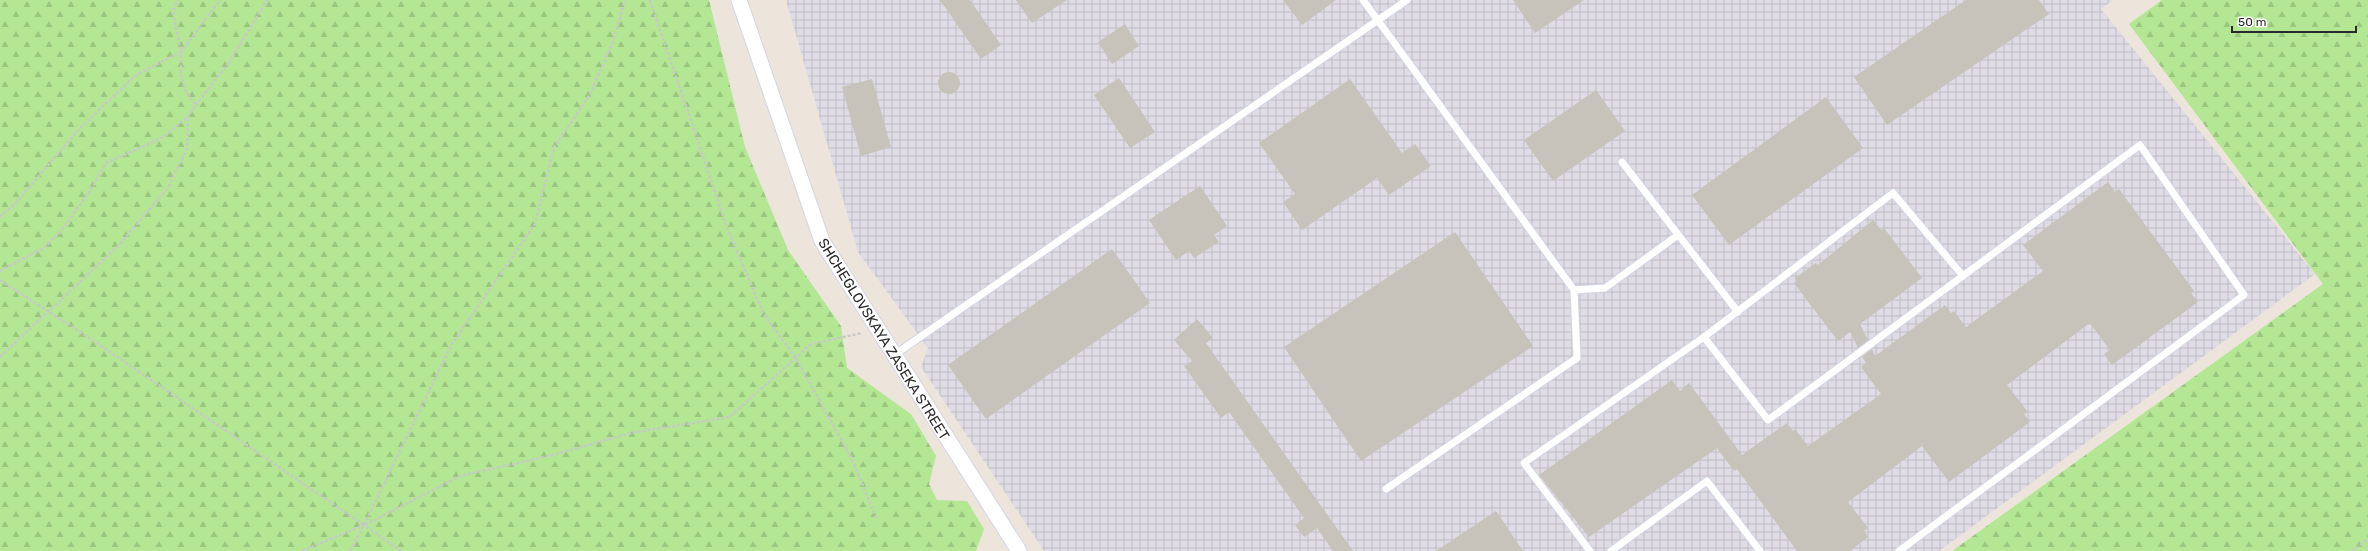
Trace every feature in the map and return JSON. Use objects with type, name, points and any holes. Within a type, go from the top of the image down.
[{"type":"street","name":"SHCHEGLOVSKAYA ZASEKA STREET","points":[[739,0],[822,241],[877,330],[1019,551]]},
{"type":"lane","points":[[1363,0],[1377,22],[1574,290],[1578,358],[1386,489]]},
{"type":"lane","points":[[893,355],[1407,0]]},
{"type":"lane","points":[[1704,338],[1768,420],[2140,145],[2244,295],[1899,551]]},
{"type":"lane","points":[[1622,162],[1738,312]]},
{"type":"lane","points":[[1590,551],[1524,463],[1704,338],[1893,194],[1962,276]]},
{"type":"lane","points":[[1574,290],[1605,288],[1678,235]]},
{"type":"lane","points":[[1611,551],[1707,481],[1760,551]]},
{"type":"path","points":[[178,0],[173,12],[181,52],[181,75],[186,91],[195,106]]},
{"type":"path","points":[[0,217],[15,204],[80,128],[136,75],[181,52],[220,0]]},
{"type":"path","points":[[0,271],[42,249],[59,234],[92,188],[106,163],[164,137],[188,116],[229,63],[267,0]]},
{"type":"path","points":[[350,551],[452,344],[535,224],[554,148],[589,96],[613,42],[625,0]]},
{"type":"path","points":[[650,0],[727,227],[763,313],[796,358],[852,459],[877,520]]},
{"type":"path","points":[[0,357],[47,311],[118,246],[168,188],[187,149],[188,116]]},
{"type":"path","points":[[0,280],[401,551]]},
{"type":"path","points":[[302,551],[364,525],[460,476],[549,456],[631,433],[730,417],[811,344],[877,330]]},
{"type":"path","points":[[2352,551],[2368,539]]},
{"type":"shaded area","points":[[786,0],[2113,0],[2101,9],[2315,274],[1939,551],[1044,551],[921,367],[928,348],[858,252]]},
{"type":"green space","points":[[0,0],[709,0],[745,147],[788,250],[841,326],[847,368],[911,414],[936,456],[929,484],[937,500],[967,501],[984,529],[976,551],[0,551]]},
{"type":"green space","points":[[2162,0],[2368,0],[2368,551],[1952,551],[2323,284],[2129,24]]},
{"type":"building","points":[[940,0],[970,0],[1001,45],[981,59]]},
{"type":"building","points":[[1016,0],[1067,0],[1032,23]]},
{"type":"building","points":[[1283,0],[1336,0],[1302,25]]},
{"type":"building","points":[[1513,0],[1584,0],[1535,33]]},
{"type":"building","points":[[1966,0],[2039,0],[2049,14],[1887,125],[1854,77]]},
{"type":"building","points":[[1125,24],[1139,46],[1112,64],[1098,42]]},
{"type":"building","points":[[949,72],[953,73],[959,79],[959,87],[953,93],[949,94],[945,93],[939,87],[938,83],[939,79],[945,73]]},
{"type":"building","points":[[1119,78],[1155,132],[1130,148],[1094,95]]},
{"type":"building","points":[[872,79],[891,147],[861,156],[842,87]]},
{"type":"building","points":[[1350,79],[1402,153],[1415,144],[1431,166],[1389,195],[1377,178],[1302,230],[1283,202],[1295,194],[1259,143]]},
{"type":"building","points":[[1596,90],[1625,131],[1553,181],[1524,140]]},
{"type":"building","points":[[1826,97],[1863,148],[1729,245],[1692,195]]},
{"type":"building","points":[[2108,182],[2115,192],[2119,189],[2194,291],[2191,293],[2198,302],[2112,365],[2104,354],[2110,350],[2090,323],[2007,385],[2028,412],[2024,414],[2030,422],[1949,482],[1922,446],[1848,502],[1868,528],[1864,531],[1868,537],[1850,551],[1797,551],[1737,469],[1734,471],[1717,448],[1589,537],[1539,475],[1672,380],[1680,391],[1689,383],[1742,455],[1787,423],[1793,431],[1795,429],[1808,446],[1881,394],[1861,367],[1866,363],[1862,357],[1872,349],[1875,356],[1945,305],[1951,313],[1954,311],[1966,327],[2043,271],[2023,245]]},
{"type":"building","points":[[1200,186],[1227,226],[1214,235],[1219,242],[1194,258],[1189,251],[1176,260],[1149,220]]},
{"type":"building","points":[[1873,220],[1881,230],[1884,228],[1922,278],[1860,324],[1868,340],[1858,348],[1850,332],[1838,341],[1794,283],[1797,281],[1795,278],[1816,263],[1818,265]]},
{"type":"building","points":[[1455,232],[1533,346],[1361,461],[1284,347]]},
{"type":"building","points":[[1112,249],[1150,303],[986,419],[948,365]]},
{"type":"building","points":[[1197,319],[1213,338],[1206,343],[1353,551],[1333,551],[1317,528],[1304,537],[1295,525],[1304,518],[1229,412],[1221,418],[1184,366],[1192,361],[1174,340]]},
{"type":"building","points":[[1496,511],[1523,551],[1436,551]]}]
